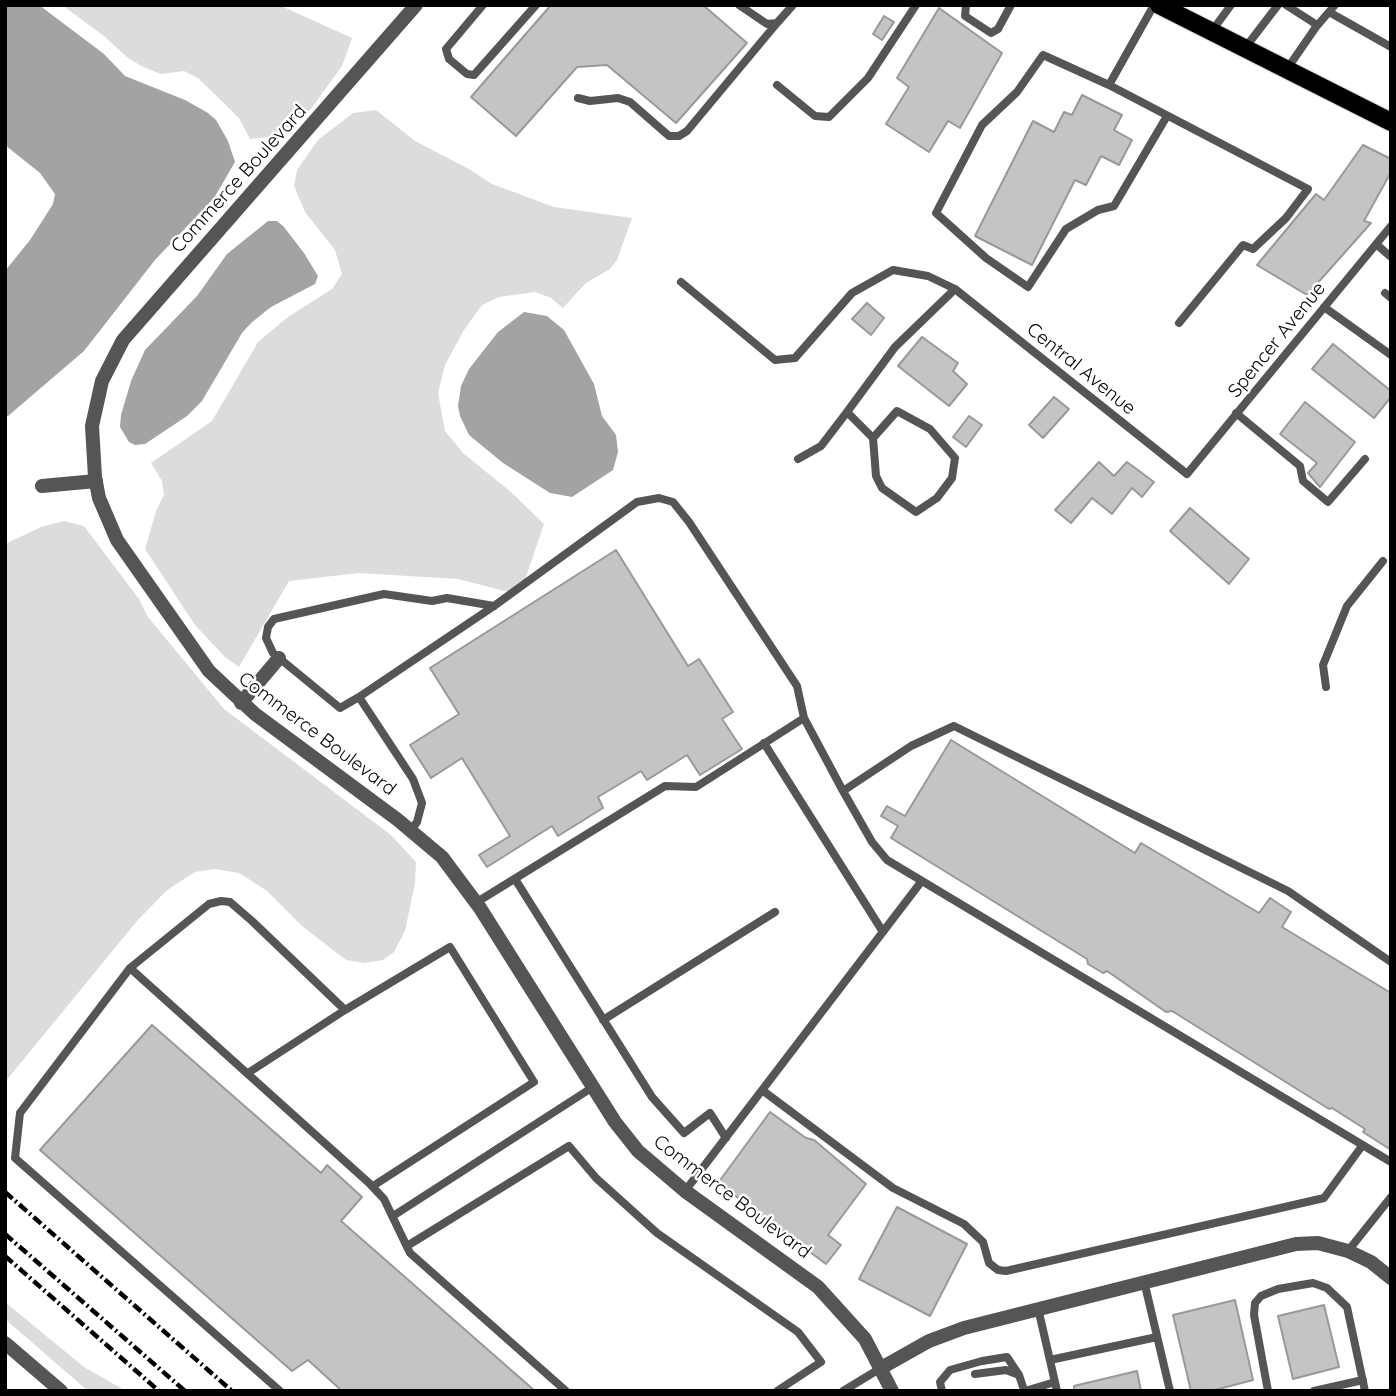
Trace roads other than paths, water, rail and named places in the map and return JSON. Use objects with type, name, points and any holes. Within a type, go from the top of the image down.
[{"type":"main road","points":[[1163,6],[1391,122]]},
{"type":"street","name":"Commerce Boulevard","points":[[416,5],[123,340],[103,381],[95,410],[92,441],[96,481],[107,519],[124,550],[186,642],[209,671],[241,703],[411,830],[442,857],[477,902],[593,1087],[638,1151],[685,1191],[818,1287],[865,1339],[892,1391]]},
{"type":"street","points":[[42,486],[96,481]]},
{"type":"street","points":[[241,703],[279,658]]},
{"type":"street","points":[[881,1368],[929,1341],[964,1328],[1296,1244],[1318,1242],[1348,1251],[1371,1262],[1391,1278]]},
{"type":"street","points":[[5,1343],[61,1391]]},
{"type":"lane","points":[[483,5],[446,49],[449,59],[467,74],[474,75],[536,5]]},
{"type":"lane","points":[[739,5],[758,19],[777,23]]},
{"type":"lane","points":[[578,98],[590,101],[618,98],[630,102],[669,136],[678,136],[687,131],[793,5]]},
{"type":"lane","points":[[777,85],[816,116],[829,117],[868,78],[916,5]]},
{"type":"lane","points":[[966,5],[965,16],[991,33],[998,29],[1011,5]]},
{"type":"lane","points":[[1212,32],[1231,5]]},
{"type":"lane","points":[[1245,48],[1278,5]]},
{"type":"lane","points":[[1286,5],[1316,27]]},
{"type":"lane","points":[[1109,85],[1163,6]]},
{"type":"lane","points":[[1287,69],[1332,9],[1391,47]]},
{"type":"lane","points":[[1167,116],[1114,206],[1098,210],[1066,229],[1028,287],[986,258],[936,213],[982,125],[1017,92],[1043,55],[1109,85],[1308,189],[1286,218],[1253,249],[1243,245],[1179,323]]},
{"type":"lane","name":"Spencer Avenue","points":[[1187,474],[1391,226]]},
{"type":"lane","points":[[1376,244],[1391,257]]},
{"type":"lane","name":"Central Avenue","points":[[681,282],[775,360],[795,358],[852,293],[893,270],[928,276],[955,289],[1187,474]]},
{"type":"lane","points":[[798,459],[821,446],[895,347],[955,289]]},
{"type":"lane","points":[[1324,307],[1391,355]]},
{"type":"lane","points":[[847,412],[873,438],[876,476],[882,488],[916,512],[937,498],[952,478],[955,458],[930,429],[897,411],[873,438]]},
{"type":"lane","points":[[1236,414],[1300,466],[1303,481],[1328,502],[1365,459]]},
{"type":"lane","points":[[494,606],[447,598],[432,601],[384,594],[274,619],[268,627],[266,638],[279,658],[340,709],[494,606],[637,502],[659,498],[673,502],[797,686],[804,718],[877,850],[921,882],[1391,1162]]},
{"type":"lane","points":[[1326,687],[1323,665],[1347,606],[1383,561]]},
{"type":"lane","points":[[359,697],[413,779],[422,803],[417,822],[411,830]]},
{"type":"lane","points":[[477,902],[665,786],[696,787],[804,718]]},
{"type":"lane","points":[[843,791],[911,746],[954,726],[1288,891],[1391,962]]},
{"type":"lane","points":[[764,743],[883,932]]},
{"type":"lane","points":[[515,879],[652,1097],[684,1133],[710,1113],[726,1138]]},
{"type":"lane","points":[[685,1191],[921,882]]},
{"type":"lane","points":[[280,1391],[15,1158],[20,1113],[130,968],[209,904],[230,902],[345,1010]]},
{"type":"lane","points":[[603,1020],[775,912]]},
{"type":"lane","points":[[248,1073],[345,1010],[450,947],[534,1082],[373,1186]]},
{"type":"lane","points":[[130,968],[373,1186],[384,1199],[410,1253],[566,1391]]},
{"type":"lane","points":[[393,1216],[593,1087]]},
{"type":"lane","points":[[762,1090],[893,1188],[964,1224],[983,1242],[989,1263],[998,1270],[1006,1271],[1324,1198],[1362,1146]]},
{"type":"lane","points":[[407,1246],[569,1146],[615,1196],[657,1233],[798,1332],[821,1362],[776,1391]]},
{"type":"lane","points":[[1348,1251],[1391,1197]]},
{"type":"lane","points":[[1144,1281],[1170,1391]]},
{"type":"lane","points":[[1268,1391],[1254,1315],[1255,1303],[1261,1296],[1278,1289],[1313,1283],[1327,1289],[1347,1307],[1365,1391]]},
{"type":"lane","points":[[942,1391],[940,1382],[950,1370],[1007,1357],[1019,1375],[1024,1390],[1056,1386],[1038,1308]]},
{"type":"lane","points":[[1050,1360],[1157,1337]]},
{"type":"lane","points":[[843,1391],[881,1368]]},
{"type":"lane","points":[[975,1374],[1006,1370],[1019,1375]]},
{"type":"lane","points":[[1314,1391],[1363,1380]]},
{"type":"railway","points":[[5,1192],[232,1391]]},
{"type":"railway","points":[[5,1234],[185,1391]]},
{"type":"railway","points":[[5,1256],[159,1391]]}]
